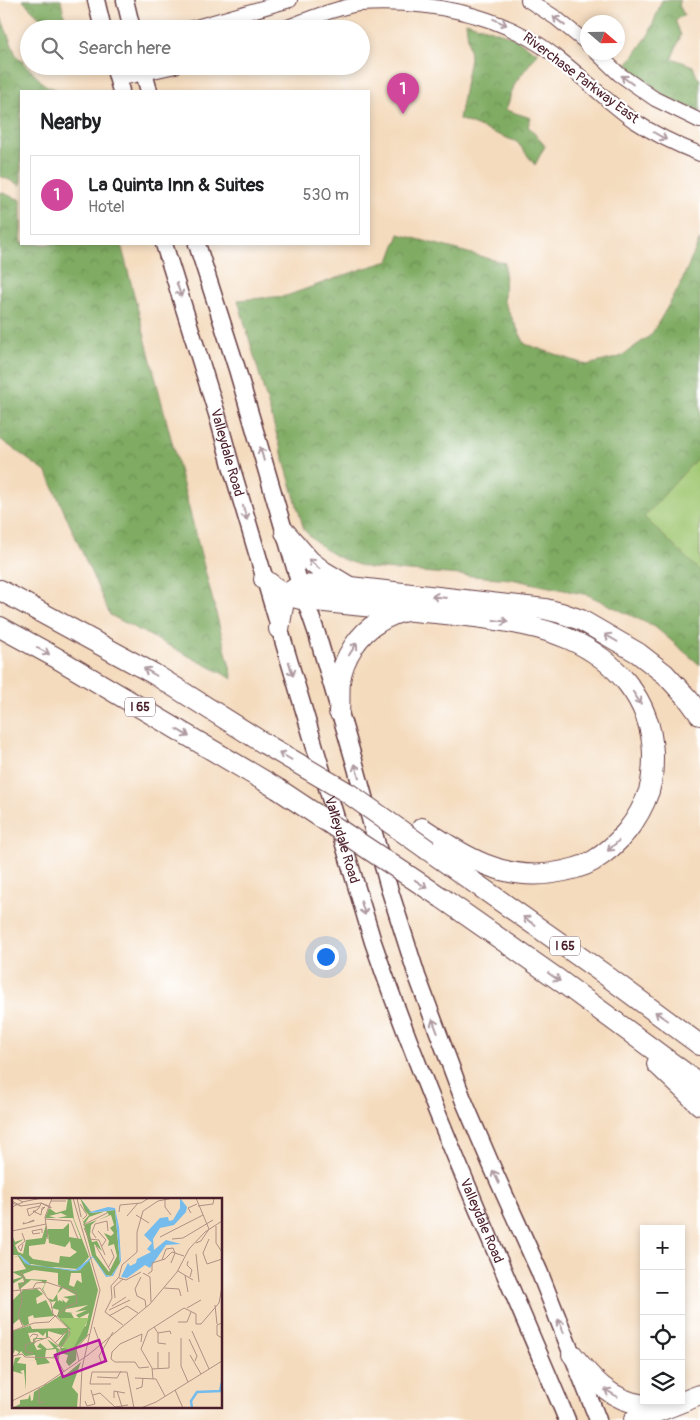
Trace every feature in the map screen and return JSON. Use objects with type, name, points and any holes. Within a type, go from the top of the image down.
[{"type":"highway","points":[[285,532],[310,561],[350,587]]},
{"type":"highway","points":[[264,579],[297,593],[408,611],[513,622],[534,627],[570,639],[601,658],[616,670],[641,703],[652,737],[654,768],[651,783],[638,815],[614,846],[601,856],[574,869],[558,873],[540,875],[520,874],[496,869],[428,841]]},
{"type":"highway","points":[[297,593],[350,587],[545,609],[581,620],[638,653],[665,674],[700,715]]},
{"type":"highway","name":"I 65","points":[[0,590],[154,674],[265,744],[428,841],[700,1045]]},
{"type":"highway","points":[[279,629],[297,593]]},
{"type":"highway","points":[[339,712],[341,676],[354,646],[373,625],[408,611]]},
{"type":"highway","name":"I 65","points":[[0,627],[72,667],[278,789],[442,898],[559,980],[700,1084]]},
{"type":"highway","points":[[632,1034],[650,1057],[700,1105]]},
{"type":"highway","points":[[572,1354],[598,1384],[610,1393],[640,1404]]},
{"type":"highway","points":[[685,1400],[700,1395]]},
{"type":"highway","points":[[634,1420],[673,1405]]},
{"type":"main road","points":[[96,0],[101,20]]},
{"type":"main road","points":[[125,0],[130,20]]},
{"type":"main road","points":[[144,75],[149,90]]},
{"type":"main road","name":"Valleydale Road","points":[[164,245],[218,414],[264,579],[373,942],[443,1127],[567,1420]]},
{"type":"main road","points":[[197,245],[237,369],[285,532],[297,593],[339,712],[389,888],[432,1019],[463,1099],[539,1270],[598,1420]]},
{"type":"street","points":[[220,20],[290,0]]},
{"type":"street","points":[[528,0],[556,18],[580,38]]},
{"type":"street","name":"Riverchase Parkway East","points":[[307,20],[336,9],[369,3],[404,1],[452,6],[494,19],[530,37],[555,55],[635,121],[668,140],[700,154]]},
{"type":"street","name":"Riverchase Parkway East","points":[[604,60],[624,79],[655,100],[700,121]]},
{"type":"green space","points":[[22,0],[61,0],[65,20],[43,20]]},
{"type":"green space","points":[[662,0],[680,0],[679,5],[684,15],[675,20],[681,35],[672,58],[693,66],[697,77],[700,79],[700,112],[665,97],[627,65],[649,34]]},
{"type":"green space","points":[[0,15],[16,55],[20,59],[20,75],[35,75],[45,85],[58,90],[20,90],[20,185],[0,176]]},
{"type":"green space","points":[[466,22],[510,36],[538,53],[515,83],[506,110],[531,118],[528,126],[545,146],[535,165],[517,142],[459,119],[470,58]]},
{"type":"green space","points":[[0,192],[20,200],[20,245],[121,245],[233,679],[110,615],[47,473],[0,439]]},
{"type":"green space","points":[[399,234],[505,263],[504,302],[525,344],[587,365],[620,357],[651,335],[678,289],[700,239],[700,665],[655,627],[588,595],[511,579],[370,568],[334,555],[319,545],[304,530],[238,300],[286,296],[389,261]]},
{"type":"green space","points":[[700,455],[700,571],[644,517]]},
{"type":"place","name":"La Quinta Inn & Suites","points":[[403,114]]}]
